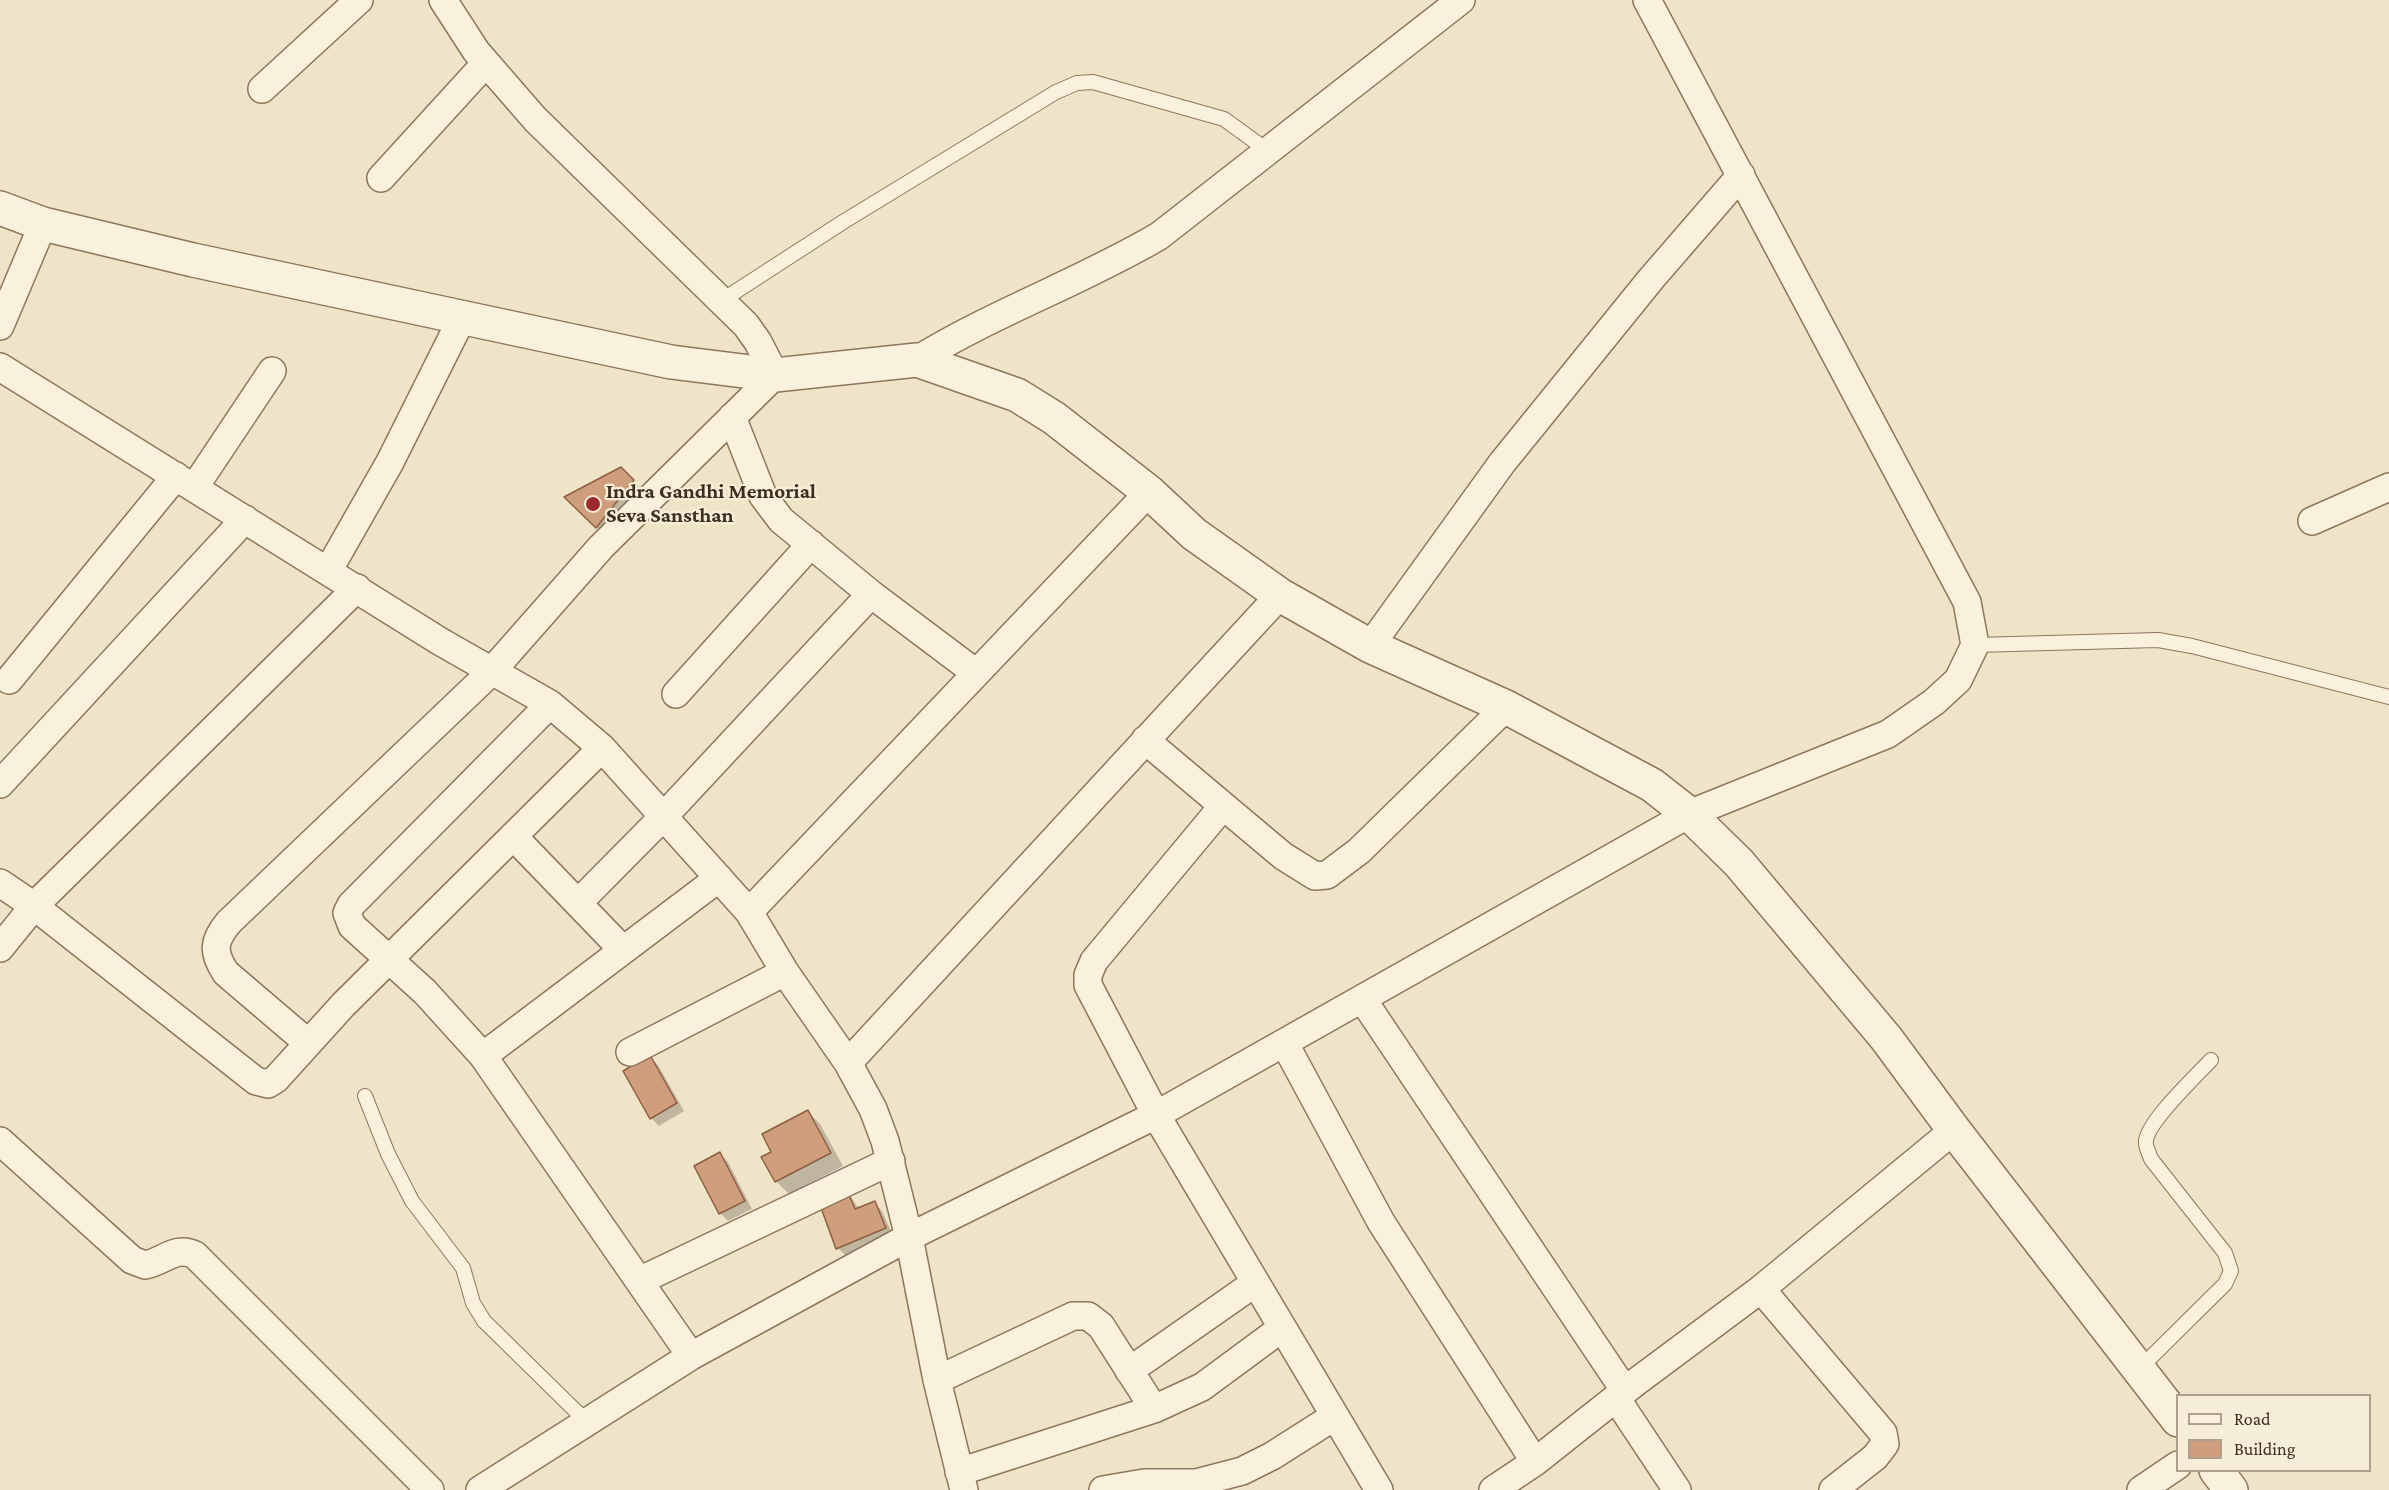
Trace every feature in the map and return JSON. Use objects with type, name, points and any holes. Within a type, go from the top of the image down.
[{"type":"street","points":[[262,89],[359,0]]},
{"type":"street","points":[[443,0],[476,51],[535,119],[722,301],[758,342],[775,375]]},
{"type":"street","points":[[0,208],[42,224],[193,260],[671,362],[775,375],[917,360],[976,325],[1118,260],[1159,236],[1461,0]]},
{"type":"street","points":[[480,1490],[691,1356],[909,1237],[1156,1115],[1689,814],[1888,734],[1934,702],[1958,680],[1975,645],[1967,602],[1647,0]]},
{"type":"street","points":[[381,178],[486,63]]},
{"type":"street","points":[[1370,646],[1502,463],[1651,279],[1741,175]]},
{"type":"street","points":[[0,326],[42,224]]},
{"type":"street","points":[[328,571],[390,462],[463,316]]},
{"type":"street","points":[[917,360],[1017,395],[1054,418],[1149,492],[1194,534],[1280,595],[1370,646],[1506,707],[1652,785],[1689,814],[1739,863],[1886,1038],[1954,1130],[2176,1417]]},
{"type":"street","points":[[0,367],[491,672],[550,704],[602,748],[719,878],[748,912],[785,972],[848,1062],[873,1109],[891,1161],[909,1237],[937,1380],[962,1481],[1154,1409],[1202,1386],[1282,1328]]},
{"type":"street","points":[[9,680],[185,482],[272,371]]},
{"type":"street","points":[[308,1043],[226,973],[216,958],[214,948],[218,936],[229,922],[491,672],[601,547],[775,375]]},
{"type":"street","points":[[732,417],[763,496],[781,520],[871,594],[976,673]]},
{"type":"street","points":[[2312,521],[2389,487]]},
{"type":"street","points":[[748,912],[1149,492]]},
{"type":"street","points":[[0,783],[245,519]]},
{"type":"street","points":[[676,694],[811,544]]},
{"type":"street","points":[[0,948],[34,906],[357,588]]},
{"type":"street","points":[[578,903],[664,816],[871,594]]},
{"type":"street","points":[[848,1062],[1280,595]]},
{"type":"street","points":[[550,704],[351,905],[347,913],[352,926],[425,992],[483,1056],[691,1356]]},
{"type":"street","points":[[1145,740],[1283,856],[1315,876],[1327,875],[1359,851],[1506,707]]},
{"type":"street","points":[[0,883],[34,906],[256,1081],[268,1084],[276,1079],[388,960],[602,748]]},
{"type":"street","points":[[1223,806],[1094,961],[1088,975],[1088,985],[1156,1115],[1379,1490]]},
{"type":"street","points":[[513,837],[623,950]]},
{"type":"street","points":[[483,1056],[719,878]]},
{"type":"street","points":[[630,1052],[785,972]]},
{"type":"street","points":[[1363,1000],[1621,1395],[1677,1490]]},
{"type":"street","points":[[1285,1044],[1372,1206],[1535,1462]]},
{"type":"street","points":[[1493,1490],[1535,1462],[1761,1289],[1954,1130]]},
{"type":"street","points":[[0,1141],[132,1260],[145,1265],[177,1252],[187,1251],[195,1255],[430,1490]]},
{"type":"street","points":[[639,1281],[891,1161]]},
{"type":"street","points":[[1129,1371],[1255,1283]]},
{"type":"street","points":[[1761,1289],[1883,1433],[1885,1444],[1875,1457],[1833,1490]]},
{"type":"street","points":[[937,1380],[1073,1316],[1088,1316],[1101,1326],[1154,1409]]},
{"type":"street","points":[[1103,1490],[1144,1483],[1196,1483],[1242,1471],[1272,1456],[1335,1416]]},
{"type":"street","points":[[2141,1490],[2176,1466]]},
{"type":"street","points":[[2218,1472],[2231,1490]]},
{"type":"lane","points":[[722,301],[843,222],[1056,92],[1077,83],[1093,82],[1224,118],[1268,151]]},
{"type":"lane","points":[[1975,645],[2158,640],[2192,645],[2389,697]]},
{"type":"lane","points":[[2139,1369],[2225,1284],[2231,1271],[2225,1253],[2151,1159],[2145,1142],[2149,1131],[2163,1112],[2211,1060]]},
{"type":"lane","points":[[365,1096],[388,1154],[412,1201],[463,1268],[473,1303],[484,1321],[587,1422]]},
{"type":"building","points":[[621,467],[634,480],[596,528],[564,497]]},
{"type":"building","points":[[650,1055],[677,1103],[650,1119],[623,1071]]},
{"type":"building","points":[[808,1110],[831,1153],[775,1182],[761,1157],[771,1152],[762,1134]]},
{"type":"building","points":[[720,1152],[745,1201],[719,1214],[694,1166]]},
{"type":"building","points":[[848,1192],[855,1209],[875,1201],[886,1228],[836,1249],[820,1205]]},
{"type":"place","name":"Indra Gandhi Memorial Seva Sansthan","points":[[593,504]]}]
